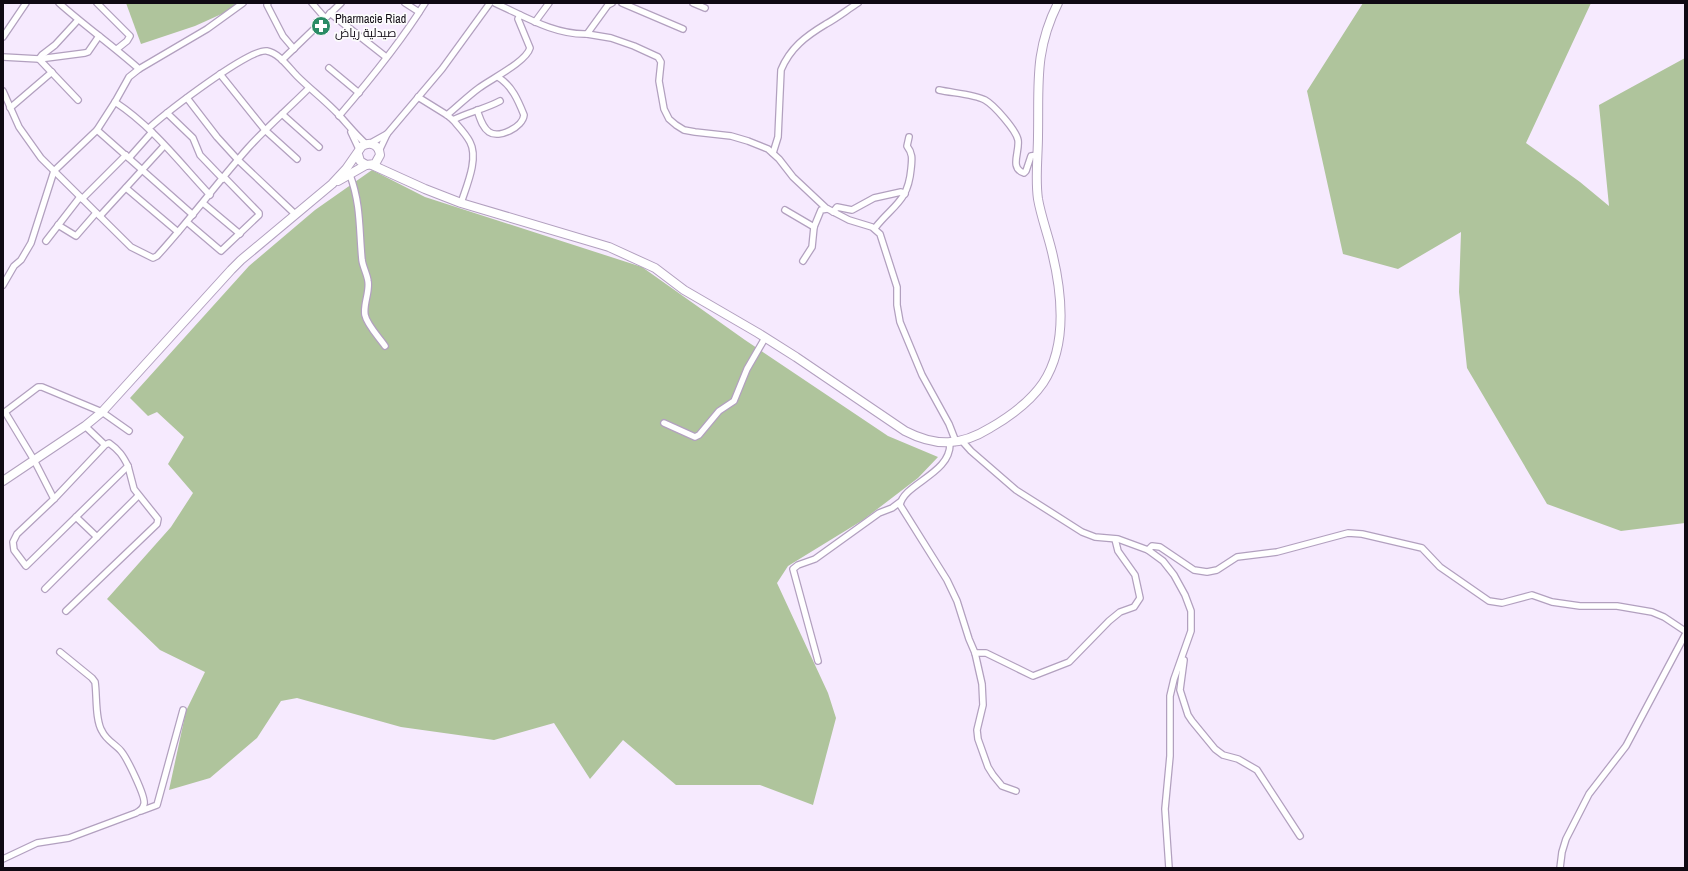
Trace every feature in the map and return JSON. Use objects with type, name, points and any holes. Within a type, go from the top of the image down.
[{"type":"street","points":[[3,37],[26,3]]},
{"type":"street","points":[[59,3],[78,20],[117,49],[139,69]]},
{"type":"street","points":[[98,3],[130,36],[127,41],[117,49]]},
{"type":"street","points":[[3,285],[14,266],[20,260],[31,243],[54,171],[97,130],[129,77],[139,69],[207,29],[243,3]]},
{"type":"street","points":[[268,3],[283,36],[294,49]]},
{"type":"street","points":[[312,3],[325,18]]},
{"type":"street","points":[[282,60],[341,3]]},
{"type":"street","points":[[405,3],[419,12]]},
{"type":"street","points":[[339,116],[359,93],[425,3]]},
{"type":"street","points":[[332,184],[378,160],[379,152],[387,134],[442,69],[490,3]]},
{"type":"street","points":[[495,3],[535,22],[563,32],[611,38],[634,46],[658,57],[661,62],[659,82],[664,109],[669,119],[676,125],[684,130],[731,136],[768,149],[793,177],[827,209],[849,220],[875,228],[882,238],[897,287],[897,305],[900,322],[922,375],[949,424],[956,442]]},
{"type":"street","points":[[535,22],[548,3]]},
{"type":"street","points":[[622,3],[683,29]]},
{"type":"street","points":[[693,3],[705,8]]},
{"type":"street","points":[[773,153],[778,137],[780,74],[784,63],[799,43],[813,31],[858,3]]},
{"type":"street","points":[[818,661],[793,569],[798,565],[815,559],[879,513],[892,508],[900,502],[909,492],[944,463],[956,442],[994,426],[1035,392],[1048,375],[1058,343],[1060,293],[1053,256],[1038,198],[1038,77],[1040,55],[1058,3]]},
{"type":"street","points":[[587,34],[608,4]]},
{"type":"street","points":[[330,13],[386,57]]},
{"type":"street","points":[[447,115],[480,88],[498,77],[527,55],[530,48],[518,19],[520,15]]},
{"type":"street","points":[[40,59],[42,55],[55,45],[78,20]]},
{"type":"street","points":[[3,57],[40,59],[86,53],[99,36]]},
{"type":"street","points":[[46,241],[81,198],[128,157],[167,113],[220,74],[261,50],[269,51],[282,60],[339,116],[349,128],[363,148],[360,161],[461,203],[609,248],[638,260],[654,268],[684,290],[765,338],[905,431],[923,439],[956,442],[971,451],[1016,490],[1063,521],[1094,537],[1115,539],[1134,544],[1148,550],[1163,561],[1174,576],[1189,605],[1192,622],[1186,648],[1174,679],[1170,696],[1170,756],[1165,809],[1169,868]]},
{"type":"street","points":[[40,59],[78,100]]},
{"type":"street","points":[[329,68],[359,93]]},
{"type":"street","points":[[10,108],[52,72]]},
{"type":"street","points":[[220,74],[265,130],[297,159]]},
{"type":"street","points":[[478,110],[483,126],[490,133],[496,134],[515,128],[524,119],[524,115],[515,94],[504,81],[498,77]]},
{"type":"street","points":[[3,91],[28,142],[41,158],[131,247],[152,258],[157,256],[194,215],[238,160],[265,130],[309,88]]},
{"type":"street","points":[[940,90],[980,98],[990,103],[1012,128],[1018,140],[1016,164],[1017,169],[1020,172],[1024,173],[1026,171],[1030,157],[1038,155]]},
{"type":"street","points":[[418,97],[453,120],[470,142],[473,154],[471,171],[461,203]]},
{"type":"street","points":[[187,98],[217,137],[238,160],[295,214]]},
{"type":"street","points":[[453,120],[487,108],[500,101]]},
{"type":"street","points":[[115,102],[151,130],[210,195]]},
{"type":"street","points":[[167,113],[193,138],[200,155],[259,214],[221,251],[187,222]]},
{"type":"street","points":[[282,114],[319,148]]},
{"type":"street","points":[[97,130],[194,215]]},
{"type":"street","points":[[3,481],[85,426],[102,412],[231,270],[332,184],[363,148],[387,134]]},
{"type":"street","points":[[875,228],[898,204],[910,184],[912,151],[907,146],[909,137]]},
{"type":"street","points":[[58,225],[76,236],[126,188],[164,146]]},
{"type":"street","points":[[363,148],[375,146],[385,165],[394,174]]},
{"type":"street","points":[[350,175],[357,192],[362,262],[368,280],[365,314],[367,321],[385,346]]},
{"type":"street","points":[[126,188],[178,232]]},
{"type":"street","points":[[833,212],[837,208],[852,210],[856,209],[874,198],[901,192],[905,194]]},
{"type":"street","points":[[203,203],[240,234]]},
{"type":"street","points":[[803,261],[812,247],[814,228],[821,210],[827,209]]},
{"type":"street","points":[[785,210],[814,228]]},
{"type":"street","points":[[664,423],[690,436],[695,437],[699,435],[719,411],[734,402],[747,369],[765,338]]},
{"type":"street","points":[[54,499],[34,460],[4,413],[38,387],[42,387],[102,412],[129,431]]},
{"type":"street","points":[[85,426],[105,445]]},
{"type":"street","points":[[66,611],[157,524],[158,519],[138,496],[134,489],[128,466],[123,455],[109,443],[105,445],[54,499],[22,528],[13,542],[14,550],[26,566],[128,466]]},
{"type":"street","points":[[45,589],[138,496]]},
{"type":"street","points":[[900,502],[901,508],[952,589],[975,652],[983,696],[982,712],[977,733],[988,767],[1002,786],[1016,790]]},
{"type":"street","points":[[76,517],[97,536]]},
{"type":"street","points":[[1148,550],[1152,546],[1160,547],[1194,570],[1207,572],[1217,570],[1237,557],[1277,552],[1348,533],[1362,534],[1422,548],[1440,567],[1489,601],[1508,602],[1532,596],[1552,602],[1580,606],[1618,606],[1652,612],[1664,617],[1685,631]]},
{"type":"street","points":[[975,652],[986,652],[1033,676],[1072,660],[1109,621],[1120,612],[1134,607],[1139,601],[1140,598],[1135,575],[1118,550],[1115,539]]},
{"type":"street","points":[[1560,868],[1562,852],[1566,839],[1589,794],[1626,746],[1685,635]]},
{"type":"street","points":[[1186,648],[1180,686],[1181,695],[1188,715],[1215,749],[1223,755],[1238,759],[1257,770],[1300,836]]},
{"type":"street","points":[[60,652],[96,682],[101,730],[106,737],[121,751],[128,761],[144,801],[143,808],[140,811]]},
{"type":"street","points":[[3,859],[37,843],[69,838],[157,805],[183,710]]},
{"type":"green space","points":[[126,3],[246,3],[195,26],[141,44]]},
{"type":"green space","points":[[1363,3],[1591,3],[1526,143],[1580,182],[1609,206],[1599,105],[1685,58],[1685,523],[1621,531],[1547,504],[1467,368],[1459,292],[1461,232],[1398,269],[1343,254],[1307,91]]},
{"type":"green space","points":[[372,170],[425,197],[642,267],[745,340],[888,436],[938,457],[918,478],[863,520],[788,566],[777,583],[828,693],[836,718],[813,805],[760,785],[676,785],[623,740],[590,779],[554,723],[494,740],[401,727],[297,698],[281,701],[257,738],[210,778],[169,790],[186,711],[205,672],[160,650],[107,599],[171,527],[193,493],[168,464],[184,437],[157,412],[148,416],[130,398],[249,266],[315,210]]},
{"type":"place","name":"Pharmacie Riad صيدلية رياض","points":[[321,26]]}]
